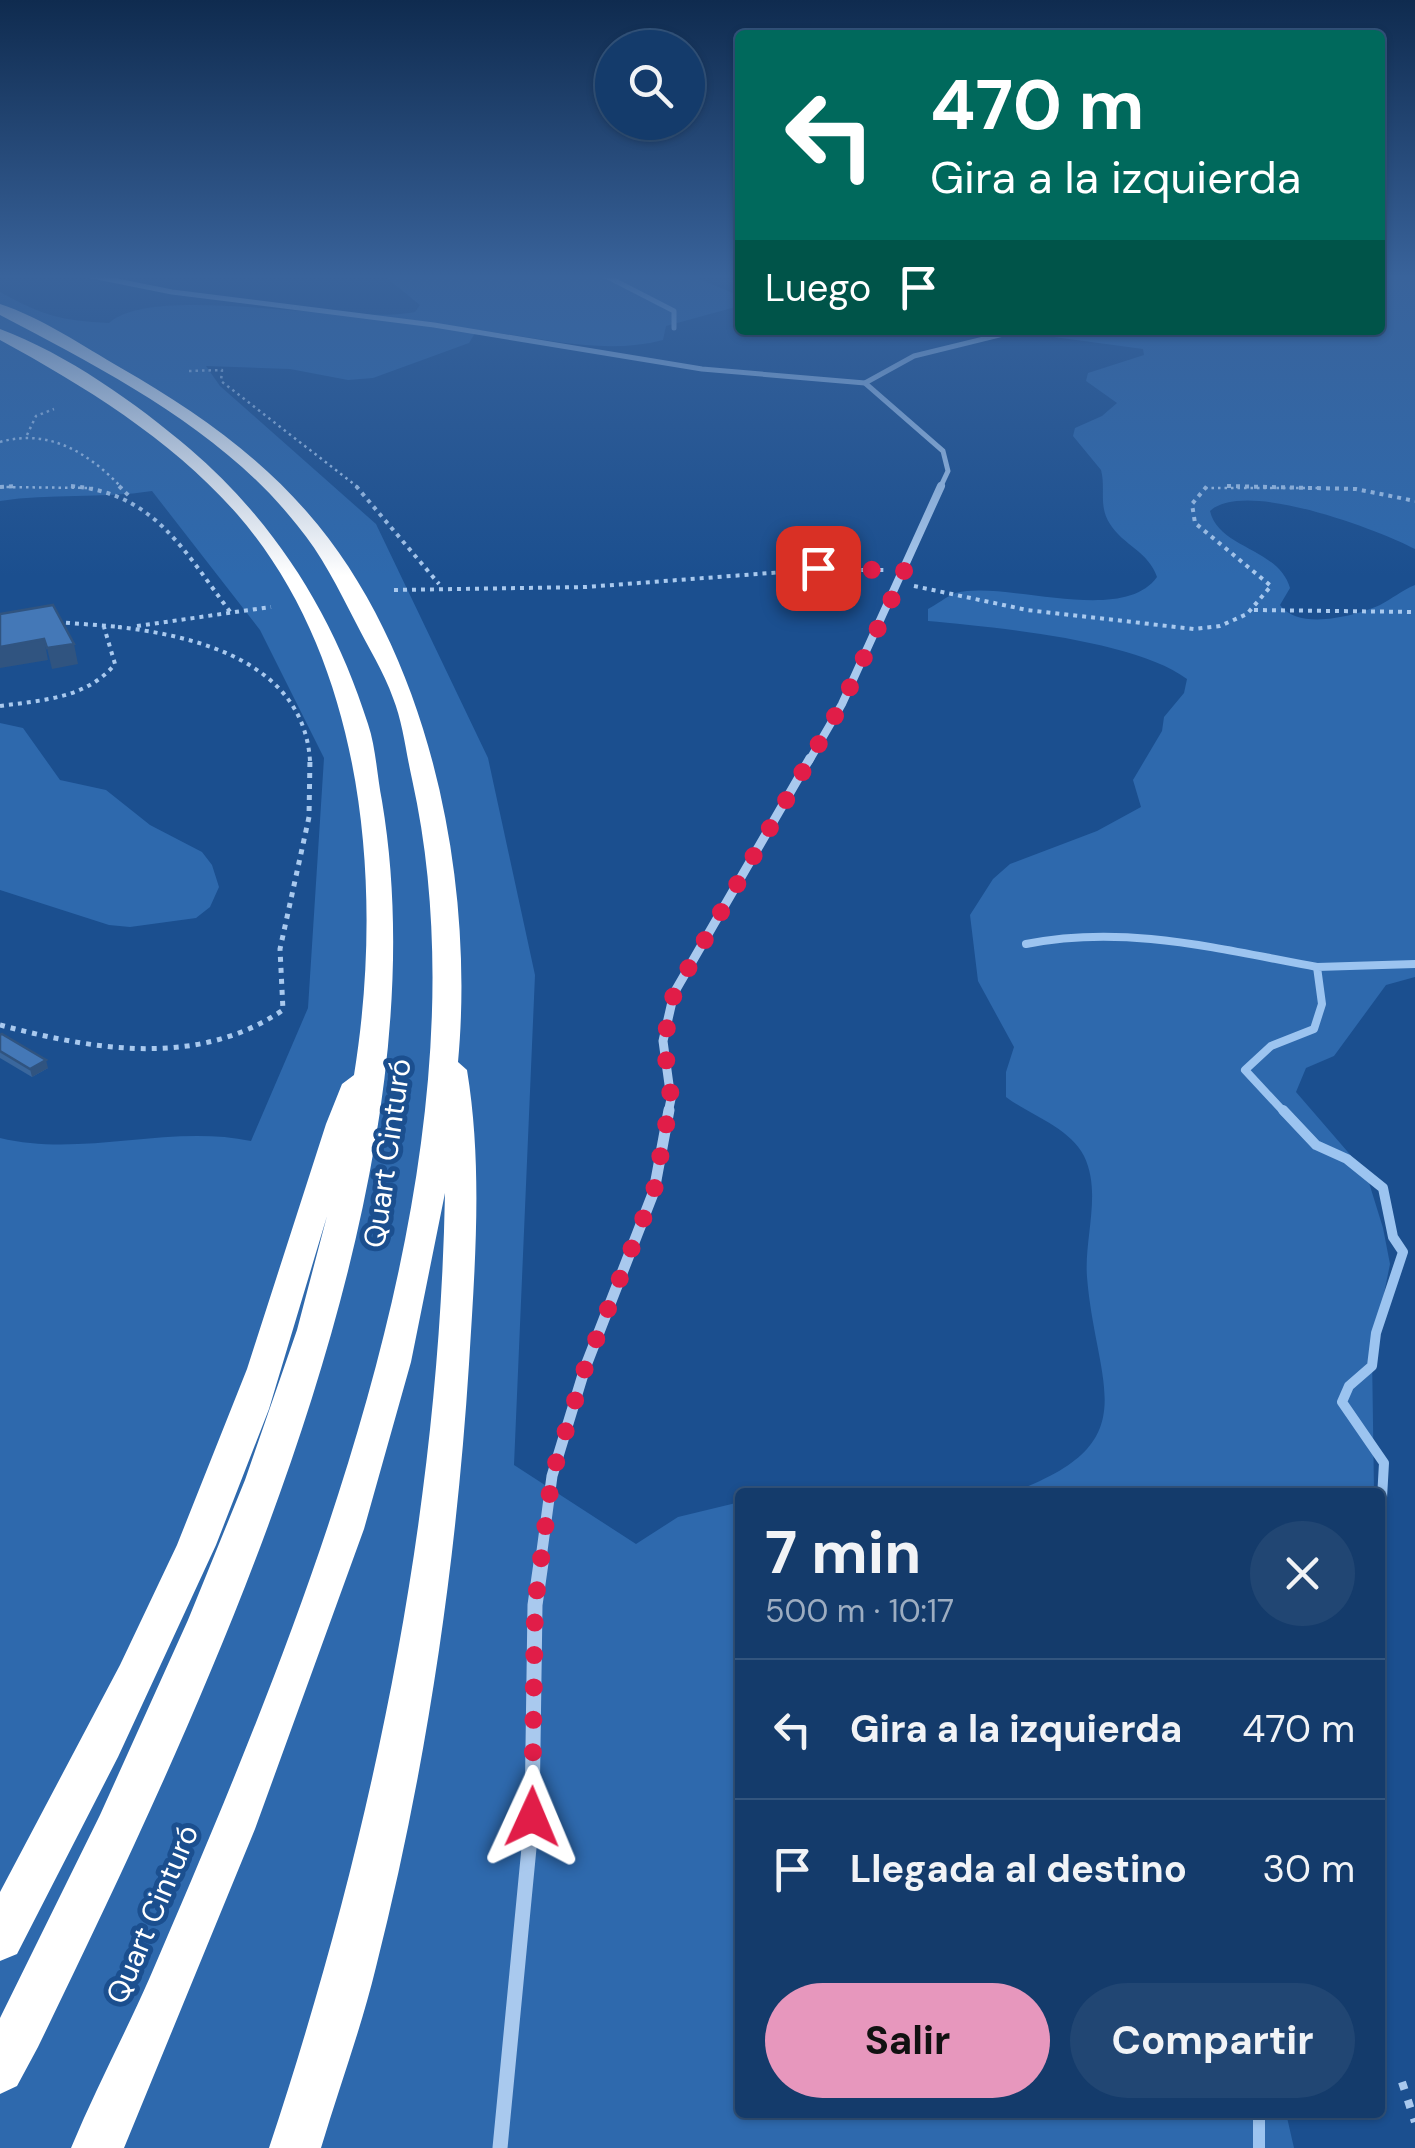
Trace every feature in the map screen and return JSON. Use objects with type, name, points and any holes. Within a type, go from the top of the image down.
[{"type":"highway","name":"Quart Cinturó","points":[[0,2070],[60,1954],[187,1673],[280,1442],[330,1273],[357,1152],[374,1044],[380,869],[369,778],[339,670],[302,592],[242,508],[184,451],[117,400],[73,375]]},
{"type":"highway","name":"Quart Cinturó","points":[[97,2148],[282,1708],[345,1525],[414,1269],[446,1041],[449,964],[438,818],[408,703],[358,598],[308,525],[230,446],[127,375]]},
{"type":"highway","points":[[294,2148],[351,1970],[415,1688],[447,1442],[461,1220],[462,1124],[446,1041]]},
{"type":"highway","points":[[0,1938],[120,1712],[220,1492],[292,1284],[332,1142],[374,1044]]},
{"type":"street","points":[[500,2148],[532,1817],[535,1605],[552,1476],[585,1368],[654,1191],[671,1098],[664,1042],[674,993],[842,704],[900,584],[948,471],[942,452],[864,383],[748,375]]},
{"type":"street","points":[[864,383],[870,375]]},
{"type":"path","points":[[222,375],[221,381],[368,495],[397,526],[439,584]]},
{"type":"path","points":[[26,436],[36,416],[54,409]]},
{"type":"path","points":[[0,442],[26,436],[51,438],[79,452],[114,479],[196,568],[231,613]]},
{"type":"path","points":[[900,584],[990,605],[1195,630],[1224,625],[1252,610],[1268,597],[1271,586],[1196,524],[1192,504],[1207,485],[1252,483],[1376,491],[1415,501]]},
{"type":"path","points":[[0,487],[74,486],[131,499]]},
{"type":"path","points":[[394,590],[439,584],[588,587],[766,570],[905,571]]},
{"type":"path","points":[[49,621],[118,627],[271,607]]},
{"type":"path","points":[[1252,610],[1415,612]]},
{"type":"path","points":[[194,619],[188,629],[195,639]]},
{"type":"path","points":[[0,706],[74,693],[102,680],[115,664],[104,627]]},
{"type":"path","points":[[0,1025],[103,1048],[160,1048],[244,1034],[283,1010],[280,950],[309,809],[309,750],[286,696],[241,655],[195,639],[118,627]]},
{"type":"path","points":[[1402,2082],[1415,2122]]},
{"type":"shaded area","points":[[0,375],[212,375],[376,524],[488,758],[535,975],[514,1465],[636,1544],[678,1517],[735,1503],[735,2118],[1287,2118],[1294,2148],[0,2148],[0,1138],[63,1145],[188,1136],[251,1141],[308,1008],[324,758],[260,630],[152,491],[0,501]]},
{"type":"shaded area","points":[[323,375],[381,375],[373,378],[348,380]]},
{"type":"shaded area","points":[[1087,375],[1415,375],[1415,549],[1342,520],[1280,504],[1227,503],[1210,511],[1225,533],[1274,564],[1284,575],[1290,588],[1280,605],[1300,618],[1328,619],[1356,613],[1380,605],[1415,585],[1415,977],[1386,985],[1334,1056],[1306,1068],[1296,1092],[1366,1173],[1383,1228],[1390,1264],[1372,1353],[1374,1488],[1022,1488],[1056,1473],[1083,1453],[1099,1431],[1104,1407],[1103,1381],[1087,1277],[1092,1185],[1084,1156],[1069,1137],[1006,1097],[1006,1072],[1014,1047],[978,981],[970,915],[993,879],[1010,864],[1097,831],[1141,807],[1133,780],[1162,731],[1164,717],[1184,693],[1187,679],[1134,654],[1100,645],[928,621],[928,609],[956,593],[978,591],[1091,600],[1118,598],[1140,591],[1157,577],[1148,561],[1110,524],[1104,510],[1101,470],[1073,436],[1075,428],[1102,416],[1117,403],[1086,381]]},
{"type":"shaded area","points":[[0,723],[23,728],[60,780],[106,790],[150,825],[202,852],[212,865],[219,887],[210,907],[196,918],[130,927],[109,925],[0,890]]},
{"type":"building","points":[[53,605],[74,644],[47,648],[44,639],[0,647],[0,614]]},
{"type":"building","points":[[2,1034],[46,1060],[30,1069],[0,1051]]},
{"type":"waterway","points":[[1026,944],[1099,937],[1136,938],[1317,967]]},
{"type":"waterway","points":[[1317,967],[1415,964]]},
{"type":"waterway","points":[[1285,1113],[1245,1070],[1271,1046],[1314,1029],[1322,1004],[1317,967]]},
{"type":"waterway","points":[[1283,1110],[1316,1145],[1347,1159],[1383,1188],[1393,1237],[1403,1252],[1376,1333],[1372,1366],[1349,1386],[1342,1402],[1384,1463],[1383,1488]]},
{"type":"waterway","points":[[1259,2118],[1259,2148]]},
{"type":"route","points":[[532,1817],[535,1605],[552,1476],[585,1368],[654,1191],[668,1131],[671,1098],[664,1042],[674,993],[842,704],[905,571],[818,568]]}]
